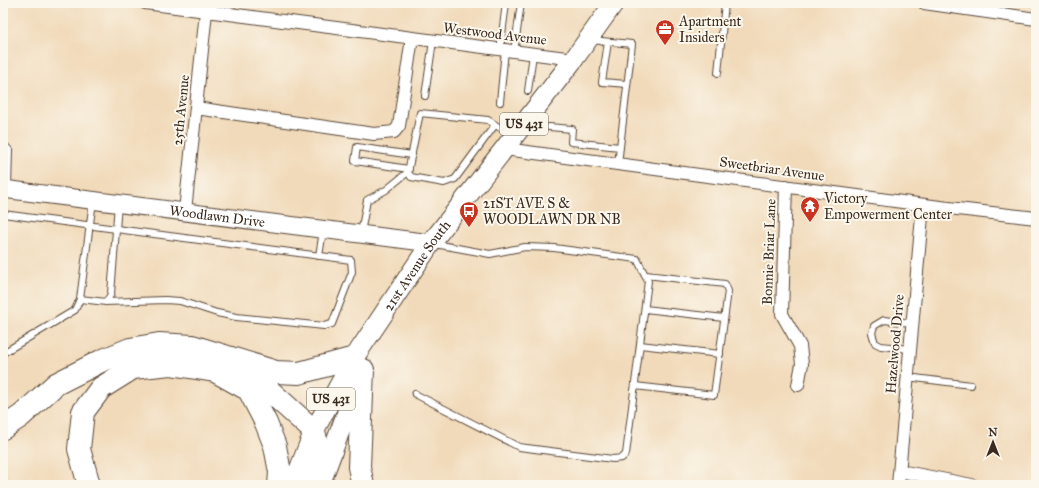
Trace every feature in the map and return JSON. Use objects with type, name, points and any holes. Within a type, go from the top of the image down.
[{"type":"highway","points":[[3,428],[21,416],[56,384],[101,361],[130,349],[159,344],[192,346],[276,372],[299,373],[358,364],[359,468],[363,485]]},
{"type":"highway","points":[[237,361],[314,431],[318,448],[313,485]]},
{"type":"highway","points":[[89,485],[79,449],[83,412],[100,388],[133,368],[170,364],[215,371],[249,390],[266,423],[275,446],[280,472],[279,485]]},
{"type":"main road","name":"21st Avenue South","points":[[358,364],[381,319],[432,243],[574,59],[614,3]]},
{"type":"main road","name":"Woodlawn Drive","points":[[5,190],[185,211],[432,243]]},
{"type":"main road","name":"US 431","points":[[293,485],[314,431],[358,364]]},
{"type":"main road","name":"US 431","points":[[320,485],[358,364]]},
{"type":"street","name":"Westwood Avenue","points":[[145,3],[574,59]]},
{"type":"street","points":[[924,3],[1036,19]]},
{"type":"street","name":"25th Avenue","points":[[185,211],[206,12]]},
{"type":"street","points":[[196,108],[374,134],[394,132],[400,126],[412,38]]},
{"type":"street","name":"Sweetbriar Avenue","points":[[510,143],[618,164],[923,205],[1036,218]]},
{"type":"street","name":"Bonnie Briar Lane","points":[[786,186],[782,314],[800,346],[802,364],[798,385]]},
{"type":"street","name":"Hazelwood Drive","points":[[898,485],[923,205]]},
{"type":"street","points":[[900,470],[972,485]]},
{"type":"lane","points":[[506,3],[507,51]]},
{"type":"lane","points":[[500,102],[507,51],[521,3]]},
{"type":"lane","points":[[718,73],[725,3]]},
{"type":"lane","points":[[588,40],[632,44],[618,164]]},
{"type":"lane","points":[[425,96],[433,41]]},
{"type":"lane","points":[[608,42],[602,82],[628,84]]},
{"type":"lane","points":[[528,91],[533,54]]},
{"type":"lane","points":[[495,125],[454,179],[444,183],[411,177],[409,171],[420,113],[488,120],[495,125],[510,143]]},
{"type":"lane","points":[[549,127],[572,129],[571,142],[620,147]]},
{"type":"lane","points":[[3,143],[9,150],[5,190]]},
{"type":"lane","points":[[409,171],[355,161],[357,147],[412,155]]},
{"type":"lane","points":[[361,234],[367,200],[386,190],[409,171]]},
{"type":"lane","points":[[3,353],[75,310],[80,299],[93,201]]},
{"type":"lane","points":[[106,302],[111,294],[118,204]]},
{"type":"lane","points":[[3,214],[90,224],[351,260],[352,272],[332,324],[317,326],[236,316],[217,313],[180,301],[165,300],[106,302],[80,299]]},
{"type":"lane","points":[[319,256],[324,229]]},
{"type":"lane","points":[[415,394],[519,447],[613,459],[622,458],[626,454],[648,281],[637,259],[547,248],[525,247],[490,254],[432,243]]},
{"type":"lane","points":[[635,386],[714,395],[728,291],[725,284],[646,275]]},
{"type":"lane","points":[[645,309],[724,318]]},
{"type":"lane","points":[[910,349],[881,346],[875,343],[872,333],[874,326],[884,320],[912,323]]},
{"type":"lane","points":[[640,345],[720,354]]},
{"type":"lane","points":[[907,377],[971,385]]},
{"type":"place","name":"Apartment Insiders","points":[[665,46]]},
{"type":"place","name":"Victory Empowerment Center","points":[[810,223]]},
{"type":"place","name":"21ST AVE S & WOODLAWN DR NB","points":[[469,228]]}]
